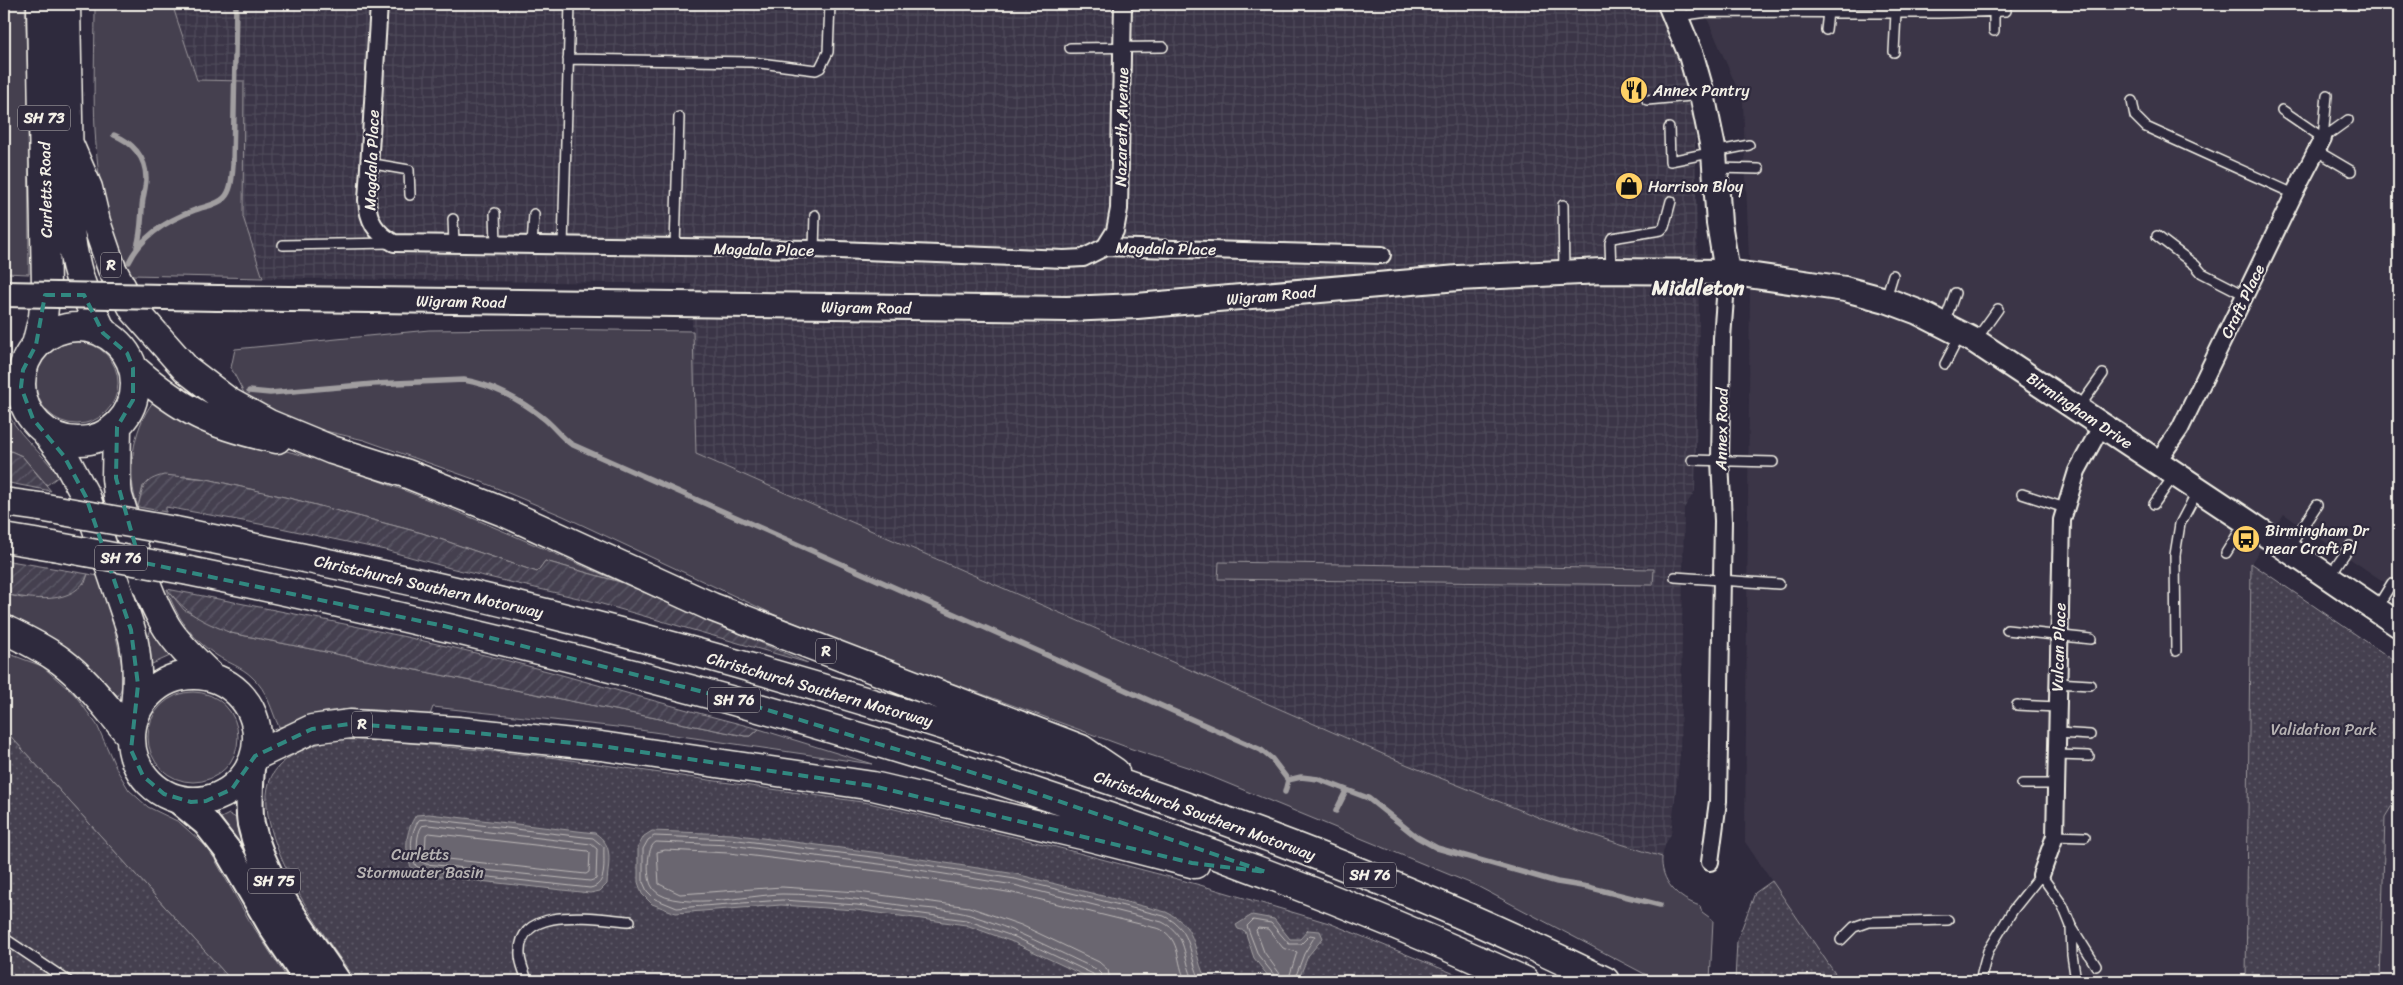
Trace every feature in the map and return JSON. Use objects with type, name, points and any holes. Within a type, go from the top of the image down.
[{"type":"highway","name":"Curletts Road","points":[[33,350],[43,317],[46,287],[41,4]]},
{"type":"highway","name":"Curletts Road","points":[[66,4],[70,230],[73,259],[82,290],[103,333]]},
{"type":"highway","name":"R","points":[[69,144],[88,188],[96,222],[112,269],[134,310],[156,338],[186,369],[229,402],[269,424],[332,450],[405,473],[462,495],[577,544],[712,607],[1081,749],[1144,791]]},
{"type":"highway","points":[[4,364],[33,350],[47,336],[60,330],[75,327],[89,328],[103,333]]},
{"type":"highway","name":"SH 73","points":[[103,333],[116,341],[127,353],[133,368],[136,384],[134,400],[127,414],[117,427]]},
{"type":"highway","name":"SH 73","points":[[33,350],[23,370],[21,387],[25,404],[33,419],[45,431],[78,479],[100,537]]},
{"type":"highway","points":[[133,368],[175,402],[211,421],[251,434],[332,450]]},
{"type":"highway","points":[[45,431],[63,439],[82,441],[100,437],[117,427]]},
{"type":"highway","name":"SH 75","points":[[117,427],[116,478],[118,496],[133,543],[163,620],[188,655],[212,677],[234,688],[250,707],[257,731],[253,761]]},
{"type":"highway","name":"Christchurch Southern Motorway","points":[[4,502],[175,532],[372,572],[493,600],[696,652],[882,706],[1144,791],[1346,866],[1435,902],[1604,981]]},
{"type":"highway","name":"SH 75","points":[[100,537],[136,648],[138,685],[132,725],[135,763],[143,776],[164,794],[177,799]]},
{"type":"highway","name":"Christchurch Southern Motorway","points":[[4,538],[189,571],[444,626],[583,659],[735,700],[1000,780],[1266,872],[1437,941],[1525,981]]},
{"type":"highway","points":[[4,629],[47,651],[63,662],[132,725],[149,693],[162,683],[178,676],[195,674],[212,677]]},
{"type":"highway","name":"R","points":[[177,799],[191,802],[220,797],[232,789],[253,761],[312,729],[350,724],[458,731],[601,746],[873,786],[1192,863],[1229,871],[1266,872]]},
{"type":"main road","name":"Annex Road","points":[[1673,10],[1702,94],[1715,160],[1719,222],[1728,272]]},
{"type":"main road","name":"Wigram Road","points":[[4,294],[1067,309],[1137,306],[1438,280],[1564,272],[1728,272]]},
{"type":"main road","name":"Birmingham Drive","points":[[1728,272],[1845,289],[1886,300],[1960,333],[2078,409],[2399,625]]},
{"type":"main road","name":"SH 75","points":[[253,761],[251,822],[258,849],[283,898],[337,981]]},
{"type":"main road","name":"SH 75","points":[[177,799],[206,823],[228,851],[274,930],[308,981]]},
{"type":"street","name":"Nazareth Avenue","points":[[1105,247],[1115,231],[1119,209],[1123,4]]},
{"type":"street","name":"Magdala Place","points":[[379,5],[368,163],[368,216],[379,233],[394,243],[814,250],[1064,259],[1083,258],[1093,255],[1105,247],[1382,255]]},
{"type":"street","name":"Craft Place","points":[[2166,468],[2180,429],[2294,194],[2320,145]]},
{"type":"street","name":"Annex Road","points":[[1710,862],[1718,801],[1723,521],[1720,460],[1722,338],[1728,272]]},
{"type":"street","name":"Vulcan Place","points":[[2041,875],[2055,836],[2058,734],[2057,683],[2064,508],[2077,471],[2102,425]]},
{"type":"lane","points":[[362,4],[379,5]]},
{"type":"lane","points":[[563,246],[570,4]]},
{"type":"lane","points":[[568,59],[752,62],[816,70],[820,68],[828,52],[830,4]]},
{"type":"lane","points":[[1673,10],[1708,12],[1896,13],[2006,11]]},
{"type":"lane","points":[[1826,30],[1828,12]]},
{"type":"lane","points":[[1994,12],[1994,31]]},
{"type":"lane","points":[[1894,52],[1896,13]]},
{"type":"lane","points":[[1070,48],[1163,47]]},
{"type":"lane","points":[[1647,100],[1702,94]]},
{"type":"lane","points":[[2320,145],[2327,95]]},
{"type":"lane","points":[[2132,101],[2135,116],[2146,127],[2294,194]]},
{"type":"lane","points":[[2282,110],[2350,171]]},
{"type":"lane","points":[[675,247],[679,117]]},
{"type":"lane","points":[[2320,145],[2348,120]]},
{"type":"lane","points":[[1669,128],[1670,161],[1715,160],[1759,169]]},
{"type":"lane","points":[[1715,160],[1749,145]]},
{"type":"lane","points":[[368,163],[409,170],[410,195]]},
{"type":"lane","points":[[1611,271],[1610,243],[1612,238],[1661,230],[1664,227],[1671,201]]},
{"type":"lane","points":[[1562,205],[1564,272]]},
{"type":"lane","points":[[495,212],[496,244]]},
{"type":"lane","points":[[532,245],[534,214]]},
{"type":"lane","points":[[814,250],[815,215]]},
{"type":"lane","points":[[453,219],[454,244]]},
{"type":"lane","points":[[2157,236],[2195,264],[2202,273],[2245,295]]},
{"type":"lane","points":[[283,244],[394,243]]},
{"type":"lane","points":[[1886,300],[1893,274]]},
{"type":"lane","points":[[1955,293],[1960,333]]},
{"type":"lane","points":[[1945,364],[1960,333],[1998,308]]},
{"type":"lane","points":[[2078,409],[2102,374]]},
{"type":"lane","points":[[1692,460],[1773,462]]},
{"type":"lane","points":[[2154,504],[2166,468]]},
{"type":"lane","points":[[2176,650],[2174,556],[2180,524],[2198,490]]},
{"type":"lane","points":[[2022,494],[2064,508]]},
{"type":"lane","points":[[2288,549],[2316,505]]},
{"type":"lane","points":[[2226,553],[2246,521]]},
{"type":"lane","points":[[2329,577],[2350,546]]},
{"type":"lane","points":[[1675,577],[1778,584]]},
{"type":"lane","points":[[2376,609],[2392,583]]},
{"type":"lane","points":[[2007,630],[2091,639]]},
{"type":"lane","points":[[2057,683],[2090,685]]},
{"type":"lane","points":[[2017,706],[2057,707]]},
{"type":"lane","points":[[2058,734],[2090,734]]},
{"type":"lane","points":[[2057,755],[2089,756]]},
{"type":"lane","points":[[2022,784],[2056,784]]},
{"type":"lane","points":[[2055,836],[2085,837]]},
{"type":"lane","points":[[1980,981],[1988,951],[2013,910],[2041,875],[2063,906],[2071,926],[2096,966]]},
{"type":"lane","points":[[527,981],[520,956],[522,938],[537,923],[559,916],[630,921]]},
{"type":"lane","points":[[1841,940],[1854,927],[1868,922],[1948,920]]},
{"type":"lane","points":[[2071,926],[2072,955],[2076,981]]},
{"type":"lane","points":[[4,938],[68,981]]},
{"type":"highlighted area","points":[[45,295],[84,295],[103,333],[127,353],[133,368],[133,400],[117,427],[116,478],[140,562],[444,626],[735,700],[1000,781],[1266,872],[1192,863],[873,786],[601,746],[458,731],[350,724],[312,729],[255,756],[232,789],[206,801],[191,802],[164,794],[143,776],[131,750],[138,685],[131,630],[86,497],[64,456],[33,419],[21,387],[23,370],[36,345]]},
{"type":"shaded area","points":[[172,4],[1655,4],[1694,101],[1699,320],[1695,491],[1684,508],[1680,755],[1671,834],[1665,845],[1662,857],[1545,820],[1408,765],[696,454],[691,284],[263,278],[243,217],[244,81],[197,80]]},
{"type":"shaded area","points":[[1701,4],[2399,4],[2399,592],[2284,514],[2251,563],[2246,981],[1843,981],[1836,975],[1745,842],[1750,286],[1743,102]]},
{"type":"shaded area","points":[[2399,794],[2399,981],[2380,981],[2385,817]]},
{"type":"green space","points":[[4,4],[25,4],[28,91],[29,274],[4,273]]},
{"type":"green space","points":[[95,4],[172,4],[197,80],[244,81],[243,217],[263,278],[131,275],[109,222],[100,179],[94,104]]},
{"type":"green space","points":[[429,330],[693,331],[696,454],[1408,765],[1545,820],[1662,857],[1664,874],[1672,888],[1684,899],[1700,906],[1702,912],[1713,920],[1710,981],[1658,981],[1477,886],[1190,768],[1132,749],[854,647],[773,614],[563,516],[482,482],[364,440],[304,426],[247,399],[231,368],[235,349]]},
{"type":"green space","points":[[77,342],[93,345],[106,354],[115,367],[118,383],[115,399],[106,412],[93,421],[77,424],[61,421],[48,412],[39,399],[36,383],[39,367],[48,354],[61,345]]},
{"type":"green space","points":[[153,402],[173,414],[215,432],[306,456],[402,490],[475,519],[620,582],[545,561],[537,572],[422,533],[293,499],[207,479],[184,476],[143,486],[138,507],[132,481],[133,453],[140,425]]},
{"type":"green space","points":[[4,405],[21,434],[59,476],[47,485],[22,456],[4,448]]},
{"type":"green space","points":[[4,448],[22,456],[51,491],[4,482]]},
{"type":"green space","points":[[164,475],[207,479],[293,499],[422,533],[537,572],[545,561],[620,582],[808,663],[595,602],[450,568],[385,550],[276,527],[166,507],[166,512],[138,507],[145,485],[152,479]]},
{"type":"green space","points":[[4,560],[88,574],[82,585],[73,592],[63,596],[39,599],[26,598],[4,594]]},
{"type":"green space","points":[[1219,562],[1654,569],[1653,585],[1218,579]]},
{"type":"green space","name":"Validation Park","points":[[2251,563],[2399,664],[2399,794],[2385,817],[2380,981],[2246,981]]},
{"type":"green space","points":[[88,574],[98,576],[116,638],[122,673],[122,687],[118,696],[85,663],[21,622],[4,615],[4,594],[22,598],[85,583]]},
{"type":"green space","points":[[167,589],[184,610],[231,633],[745,736],[751,736],[759,729],[872,764],[626,728],[433,707],[430,715],[375,710],[334,711],[320,713],[279,727],[262,688],[244,670],[216,655],[199,642],[180,618]]},
{"type":"green space","points":[[167,589],[456,648],[759,729],[751,736],[745,736],[231,633],[196,616]]},
{"type":"green space","points":[[151,629],[170,656],[152,664],[148,637]]},
{"type":"green space","points":[[4,652],[42,666],[75,695],[97,725],[117,770],[129,790],[148,807],[179,822],[209,849],[249,920],[289,981],[232,981],[4,729]]},
{"type":"green space","points":[[193,692],[210,696],[225,705],[234,720],[238,737],[234,754],[225,769],[210,778],[193,782],[176,778],[161,769],[152,754],[148,737],[152,720],[161,705],[176,696]]},
{"type":"green space","points":[[4,729],[232,981],[4,981]]},
{"type":"green space","name":"Curletts Stormwater Basin","points":[[336,739],[400,742],[549,757],[869,803],[1056,847],[1200,885],[1329,923],[1472,981],[357,981],[307,909],[276,845],[268,815],[268,788],[278,767],[298,752]]},
{"type":"green space","points":[[229,814],[236,818],[238,833],[246,854],[221,818]]},
{"type":"green space","points":[[1772,881],[1836,975],[1843,981],[1735,981],[1737,941],[1755,893]]},
{"type":"water","points":[[429,814],[595,833],[601,838],[608,849],[607,884],[600,891],[590,893],[424,875],[412,870],[409,863],[407,842],[412,821],[416,815]]},
{"type":"water","points":[[652,831],[731,834],[888,854],[1016,874],[1166,912],[1185,925],[1190,933],[1207,981],[1096,981],[1013,942],[966,925],[856,910],[781,905],[676,913],[652,904],[642,894],[638,882],[638,847],[644,836]]},
{"type":"water","points":[[1252,915],[1274,919],[1290,939],[1300,939],[1308,930],[1320,931],[1323,938],[1308,956],[1298,981],[1272,981],[1254,958],[1245,931],[1238,929],[1236,925]]},
{"type":"waterway","points":[[129,262],[134,252],[148,236],[185,214],[217,203],[229,191],[233,165],[236,4]]},
{"type":"waterway","points":[[114,135],[132,146],[144,163],[146,182],[137,247]]},
{"type":"waterway","points":[[249,391],[270,393],[373,384],[464,380],[484,385],[515,399],[534,411],[571,444],[1261,750],[1272,759],[1288,780]]},
{"type":"waterway","points":[[1288,780],[1301,777],[1318,779],[1368,798],[1417,837],[1437,848],[1557,882],[1588,887],[1660,905]]},
{"type":"waterway","points":[[1285,792],[1288,780]]},
{"type":"waterway","points":[[1336,811],[1346,791]]},
{"type":"place","name":"Annex Pantry","points":[[1634,90]]},
{"type":"place","name":"Harrison Bloy","points":[[1629,186]]},
{"type":"place","name":"Birmingham Dr near Craft Pl","points":[[2246,539]]},
{"type":"district","name":"Middleton","points":[[1698,288]]}]
